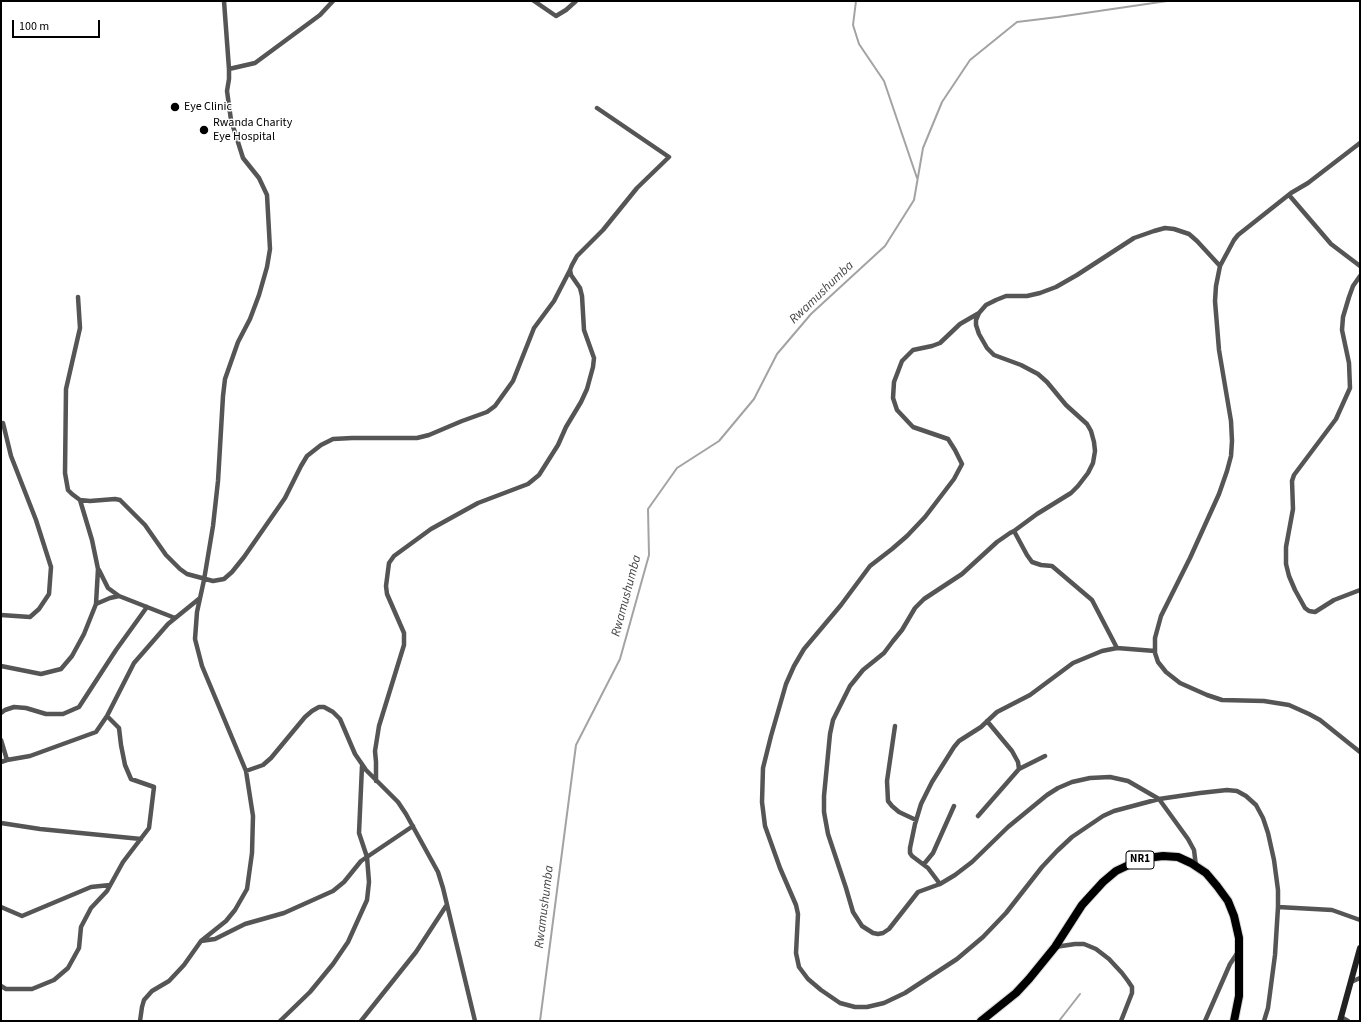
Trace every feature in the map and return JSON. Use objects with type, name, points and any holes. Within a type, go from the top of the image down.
[{"type":"highway","name":"NR1","points":[[982,1021],[1016,993],[1029,979],[1055,947],[1082,905],[1103,882],[1116,871],[1135,862],[1147,858],[1163,856],[1178,857],[1192,863],[1206,874],[1228,901],[1234,916],[1239,938],[1238,996],[1234,1021]]},
{"type":"main road","points":[[1340,1019],[1360,948]]},
{"type":"street","points":[[140,1021],[144,1000],[152,991],[169,981],[184,965],[202,941],[226,921],[235,910],[247,889],[252,853],[253,816],[246,771],[202,666],[196,639],[197,612],[212,532],[218,481],[225,379],[238,342],[250,319],[267,268],[270,249],[267,195],[263,183],[243,158],[231,120],[227,91],[229,69],[224,1]]},
{"type":"street","points":[[229,69],[255,63],[320,15],[333,1]]},
{"type":"street","points":[[534,1],[556,16],[576,1]]},
{"type":"street","points":[[78,297],[80,328],[66,389],[66,441],[64,465],[68,490],[80,500],[120,500],[144,525],[166,555],[180,570],[204,580],[213,581],[224,579],[232,572],[244,557],[285,498],[307,456],[321,445],[333,439],[417,438],[430,435],[462,420],[487,412],[495,406],[513,380],[534,328],[554,301],[576,256],[603,230],[637,188],[669,157],[597,108]]},
{"type":"street","points":[[1360,143],[1238,235],[1220,266],[1215,301],[1219,350],[1231,420],[1232,441],[1230,456],[1227,471],[1219,494],[1190,558],[1161,616],[1155,650],[1158,662],[1166,672],[1180,683],[1222,700],[1264,701],[1289,706],[1320,720],[1360,752]]},
{"type":"street","points":[[1290,195],[1331,244],[1360,266]]},
{"type":"street","points":[[1196,866],[1194,850],[1160,799],[1128,781],[1110,777],[1090,778],[1072,782],[1047,795],[1008,827],[972,862],[955,875],[940,884],[918,892],[889,929],[883,933],[873,933],[858,922],[853,912],[828,834],[824,812],[824,796],[825,772],[833,720],[850,686],[863,670],[884,653],[902,630],[915,608],[924,599],[962,574],[997,542],[1037,514],[1071,493],[1088,473],[1093,463],[1095,451],[1094,442],[1087,424],[1066,405],[1038,374],[1021,365],[994,355],[986,348],[976,325],[976,320],[979,313],[986,305],[1001,298],[1017,295],[1027,296],[1056,287],[1134,238],[1165,228],[1174,229],[1188,234],[1197,240],[1220,266]]},
{"type":"street","points":[[376,781],[375,751],[379,726],[404,645],[404,633],[387,594],[386,586],[389,563],[394,556],[431,529],[478,503],[523,486],[534,480],[539,475],[558,445],[566,426],[587,389],[594,358],[584,330],[582,296],[580,288],[571,275],[570,270]]},
{"type":"street","points":[[1360,276],[1353,286],[1343,317],[1342,330],[1349,364],[1350,388],[1336,419],[1294,475],[1292,481],[1292,513],[1286,547],[1286,564],[1295,590],[1305,608],[1309,611],[1315,612],[1334,600],[1360,590]]},
{"type":"street","points":[[979,313],[960,324],[940,343],[913,350],[902,361],[894,382],[893,398],[897,410],[912,427],[948,440],[962,464],[954,480],[925,517],[907,536],[870,566],[841,605],[804,649],[786,684],[771,736],[763,768],[762,802],[765,826],[780,868],[796,905],[798,914],[796,953],[799,967],[808,979],[840,1003],[855,1007],[867,1007],[884,1003],[905,993],[957,959],[983,937],[1006,912],[1042,867],[1072,837],[1088,826],[1114,811],[1160,799],[1227,790],[1237,791],[1246,796],[1256,805],[1264,818],[1275,868],[1278,890],[1275,955],[1268,1008],[1264,1021]]},
{"type":"street","points":[[1,615],[30,617],[39,609],[49,594],[51,567],[36,520],[11,456],[3,423]]},
{"type":"street","points":[[1,666],[41,674],[61,669],[72,656],[84,634],[96,604],[98,570],[92,540],[80,500]]},
{"type":"street","points":[[1014,531],[1032,562],[1052,566],[1092,600],[1117,648]]},
{"type":"street","points":[[98,570],[108,588],[119,596],[175,618]]},
{"type":"street","points":[[96,604],[119,596]]},
{"type":"street","points":[[1,762],[30,756],[96,732],[107,716],[134,663],[168,624],[200,598]]},
{"type":"street","points":[[1,713],[14,707],[26,708],[46,714],[63,714],[79,707],[116,650],[147,607]]},
{"type":"street","points":[[940,884],[934,874],[924,864],[912,856],[910,853],[910,848],[921,804],[932,782],[959,741],[997,712],[1030,695],[1073,663],[1102,651],[1117,648],[1155,650]]},
{"type":"street","points":[[246,771],[263,765],[271,758],[305,717],[319,707],[324,707],[333,712],[340,719],[355,754],[362,765],[398,802],[414,826],[438,872],[475,1021]]},
{"type":"street","points":[[1,986],[6,989],[32,989],[54,980],[68,968],[79,948],[81,927],[91,908],[107,891],[123,862],[149,828],[154,787],[131,779],[125,765],[120,745],[119,728],[107,716]]},
{"type":"street","points":[[987,721],[1012,751],[1018,762],[1019,769]]},
{"type":"street","points":[[895,726],[887,781],[888,801],[899,812],[916,820]]},
{"type":"street","points":[[1,740],[7,760]]},
{"type":"street","points":[[978,816],[1019,769],[1045,756]]},
{"type":"street","points":[[280,1021],[310,992],[333,964],[348,942],[367,900],[369,882],[367,857],[359,833],[362,765]]},
{"type":"street","points":[[924,864],[933,853],[954,806]]},
{"type":"street","points":[[1,823],[40,829],[141,839]]},
{"type":"street","points":[[202,941],[215,938],[245,924],[284,913],[333,891],[344,882],[361,861],[414,826]]},
{"type":"street","points":[[1,907],[22,916],[91,887],[110,885]]},
{"type":"street","points":[[361,1021],[416,952],[446,906]]},
{"type":"street","points":[[1278,907],[1332,910],[1360,920]]},
{"type":"street","points":[[1055,947],[1084,944],[1096,949],[1109,959],[1132,987],[1132,993],[1120,1021]]},
{"type":"street","points":[[1206,1021],[1230,964],[1239,951]]},
{"type":"street","points":[[1351,982],[1360,978]]},
{"type":"street","points":[[1340,1019],[1348,1021]]},
{"type":"waterway","points":[[856,1],[853,25],[859,44],[884,81],[917,178]]},
{"type":"waterway","name":"Rwamushumba","points":[[540,1021],[576,745],[620,659],[649,555],[648,509],[677,468],[719,441],[754,399],[777,354],[811,314],[885,246],[914,200],[923,148],[942,102],[970,60],[1017,22],[1167,1]]},
{"type":"waterway","points":[[1059,1021],[1080,994]]},
{"type":"place","name":"Eye Clinic","points":[[175,107]]},
{"type":"place","name":"Rwanda Charity Eye Hospital","points":[[204,130]]}]
